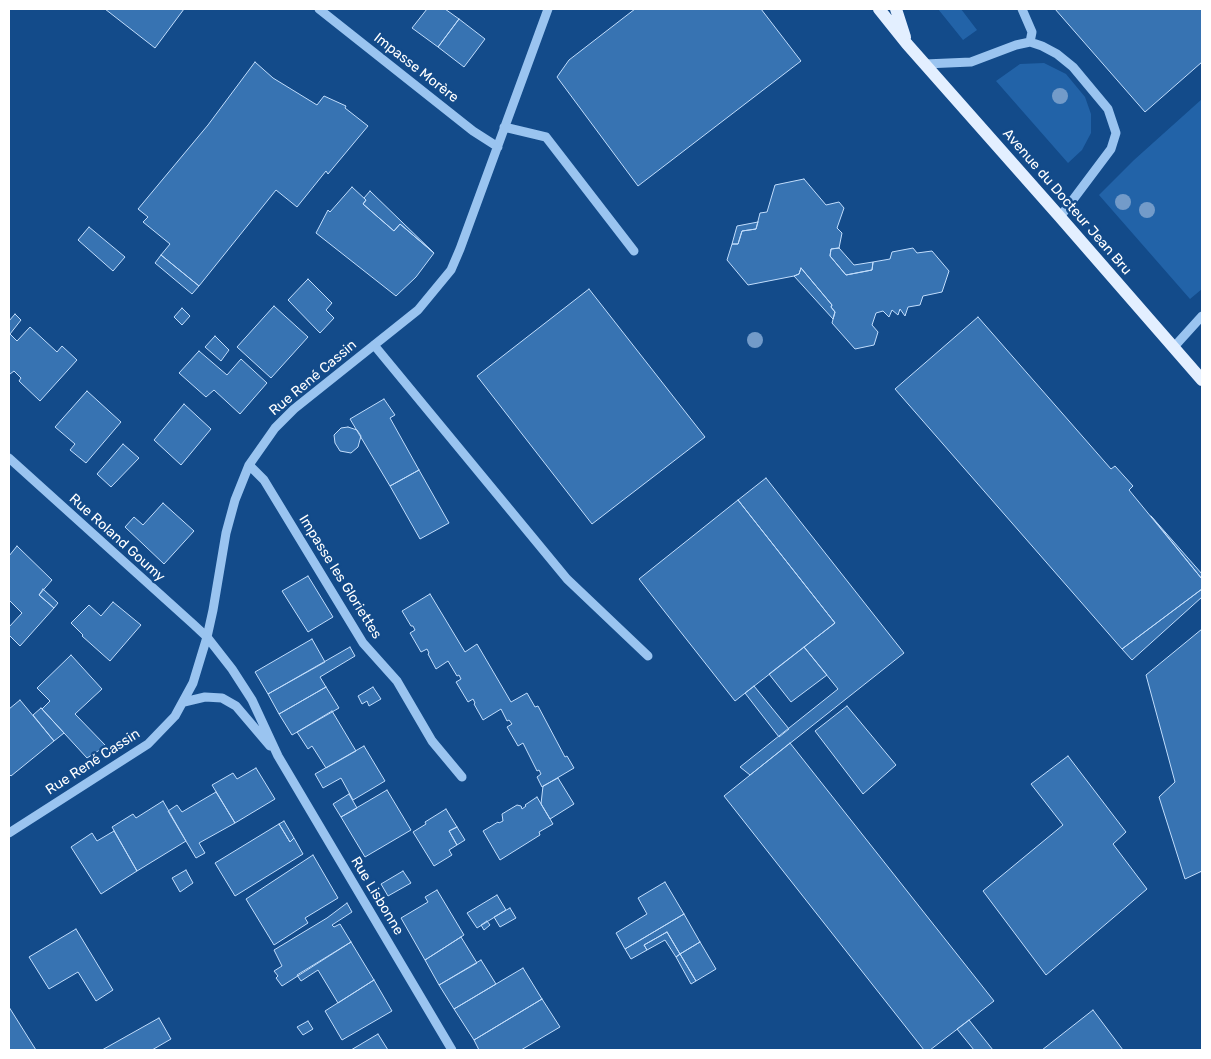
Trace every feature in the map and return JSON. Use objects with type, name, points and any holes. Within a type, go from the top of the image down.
[{"type":"main road","name":"Avenue du Docteur Jean Bru","points":[[879,9],[907,44],[1202,380]]},
{"type":"main road","name":"Avenue du Docteur Jean Bru","points":[[896,9],[907,44]]},
{"type":"street","name":"Impasse Morère","points":[[319,9],[473,131],[498,147]]},
{"type":"street","name":"Rue René Cassin","points":[[9,833],[148,744],[176,716],[193,683],[207,637],[214,610],[226,533],[235,500],[249,465],[276,428],[294,409],[418,310],[450,270],[460,249],[548,9]]},
{"type":"street","points":[[1022,9],[1032,32],[1030,42]]},
{"type":"street","points":[[925,64],[971,62],[1016,45],[1030,42],[1058,54],[1072,67],[1108,109],[1116,133],[1111,150],[1060,216]]},
{"type":"street","points":[[504,127],[546,137],[634,251]]},
{"type":"street","points":[[1174,348],[1202,316]]},
{"type":"street","points":[[374,345],[567,579],[648,656]]},
{"type":"street","name":"Rue Roland Goumy","points":[[9,458],[207,637]]},
{"type":"street","name":"Impasse les Gloriettes","points":[[249,465],[264,480],[363,644],[397,680],[432,741],[462,776]]},
{"type":"street","name":"Rue Lisbonne","points":[[207,637],[232,669],[252,700],[278,756],[452,1050]]},
{"type":"street","name":"Rue Lisbonne","points":[[184,702],[205,697],[222,698],[236,706],[278,756]]},
{"type":"shaded area","points":[[938,9],[961,9],[977,30],[963,40]]},
{"type":"shaded area","points":[[1044,63],[1066,74],[1085,97],[1091,114],[1091,133],[1082,150],[1068,163],[996,81],[1020,64]]},
{"type":"shaded area","points":[[1202,99],[1202,289],[1190,299],[1099,195],[1134,160]]},
{"type":"building","points":[[105,9],[184,9],[155,48]]},
{"type":"building","points":[[427,9],[445,9],[459,19],[438,47],[412,28]]},
{"type":"building","points":[[635,9],[761,9],[801,61],[638,186],[557,77],[569,60]]},
{"type":"building","points":[[1055,9],[1202,9],[1202,62],[1145,112]]},
{"type":"building","points":[[459,19],[485,39],[464,67],[438,47]]},
{"type":"building","points":[[255,62],[273,78],[317,105],[324,96],[346,106],[345,108],[368,126],[328,174],[326,171],[297,207],[276,190],[199,286],[161,255],[170,244],[143,222],[148,217],[138,209],[208,125]]},
{"type":"building","points":[[804,179],[826,205],[839,202],[844,208],[837,228],[842,233],[839,248],[831,249],[830,256],[846,275],[872,270],[873,262],[890,259],[892,252],[913,248],[917,253],[932,251],[949,271],[942,292],[923,296],[920,305],[908,307],[905,316],[900,309],[898,315],[892,310],[889,317],[883,311],[876,313],[872,325],[878,332],[874,345],[855,349],[832,323],[835,312],[831,307],[832,305],[801,268],[799,274],[794,276],[748,285],[727,260],[732,244],[738,244],[742,231],[756,229],[760,213],[767,212],[775,185]]},
{"type":"building","points":[[352,187],[366,200],[363,204],[394,231],[400,224],[434,253],[416,277],[396,296],[316,233],[328,210],[330,212]]},
{"type":"building","points":[[370,191],[434,253],[400,224],[394,231],[363,204],[366,200],[364,198]]},
{"type":"building","points":[[758,222],[756,229],[742,231],[738,244],[732,244],[737,226]]},
{"type":"building","points":[[89,227],[125,257],[113,271],[78,240]]},
{"type":"building","points":[[839,248],[854,265],[873,262],[872,270],[846,275],[830,256],[831,249]]},
{"type":"building","points":[[161,255],[199,286],[192,294],[155,263]]},
{"type":"building","points":[[801,268],[832,305],[831,307],[835,312],[833,319],[794,276],[799,274]]},
{"type":"building","points":[[308,279],[332,303],[326,310],[334,318],[320,333],[288,300]]},
{"type":"building","points":[[589,289],[705,437],[592,524],[477,376]]},
{"type":"building","points":[[274,306],[308,337],[271,378],[237,347]]},
{"type":"building","points":[[182,308],[190,316],[182,325],[174,317]]},
{"type":"building","points":[[15,314],[21,320],[10,334],[17,341],[30,327],[57,352],[62,346],[77,360],[40,401],[19,381],[21,378],[14,371],[9,373],[9,321]]},
{"type":"building","points":[[978,317],[1111,469],[1115,466],[1133,486],[1129,490],[1202,579],[1202,589],[1122,649],[895,389]]},
{"type":"building","points":[[215,336],[229,350],[221,361],[205,347]]},
{"type":"building","points":[[199,351],[227,375],[241,359],[267,383],[240,414],[214,390],[206,397],[179,373]]},
{"type":"building","points":[[87,391],[121,422],[86,463],[70,450],[75,444],[55,427]]},
{"type":"building","points":[[384,399],[395,415],[390,418],[419,470],[390,486],[350,419]]},
{"type":"building","points":[[184,404],[211,429],[181,465],[154,440]]},
{"type":"building","points":[[348,427],[357,430],[361,436],[358,447],[351,453],[340,451],[335,443],[334,435],[341,428]]},
{"type":"building","points":[[123,444],[139,458],[111,487],[97,474]]},
{"type":"building","points":[[419,470],[449,523],[420,539],[390,486]]},
{"type":"building","points":[[766,478],[904,653],[750,775],[740,767],[838,689],[804,647],[835,623],[738,500]]},
{"type":"building","points":[[738,500],[835,623],[735,701],[639,579]]},
{"type":"building","points":[[163,503],[194,531],[164,564],[125,527],[134,517],[143,525]]},
{"type":"building","points":[[1151,516],[1202,574],[1202,579]]},
{"type":"building","points":[[17,546],[52,580],[39,595],[54,608],[20,646],[9,635],[9,627],[22,613],[9,600],[9,556]]},
{"type":"building","points":[[308,576],[333,617],[308,632],[282,591]]},
{"type":"building","points":[[43,589],[58,603],[54,608],[39,595]]},
{"type":"building","points":[[1202,589],[1202,597],[1132,660],[1122,649]]},
{"type":"building","points":[[430,594],[465,652],[477,644],[511,702],[527,693],[535,707],[538,706],[565,757],[567,756],[574,768],[542,787],[537,777],[541,774],[539,770],[537,771],[523,743],[518,746],[507,727],[512,724],[509,720],[507,721],[501,709],[483,720],[473,699],[468,702],[456,682],[461,679],[448,661],[436,669],[427,649],[421,652],[410,633],[415,630],[402,611]]},
{"type":"building","points":[[113,602],[141,625],[110,661],[82,636],[71,623],[89,605],[101,616]]},
{"type":"building","points":[[1202,629],[1202,871],[1185,879],[1159,797],[1175,782],[1146,675]]},
{"type":"building","points":[[312,639],[325,662],[268,694],[255,672]]},
{"type":"building","points":[[350,647],[355,656],[320,677],[326,687],[279,714],[268,694]]},
{"type":"building","points":[[804,647],[827,675],[791,702],[769,674]]},
{"type":"building","points":[[71,655],[102,689],[75,714],[106,746],[87,758],[42,709],[50,701],[37,688]]},
{"type":"building","points":[[754,686],[789,729],[779,737],[745,693]]},
{"type":"building","points":[[326,687],[339,708],[292,735],[279,714]]},
{"type":"building","points":[[373,687],[381,699],[369,706],[367,701],[362,704],[358,696]]},
{"type":"building","points":[[20,700],[54,741],[11,776],[9,774],[9,709]]},
{"type":"building","points":[[847,706],[896,765],[863,794],[815,731]]},
{"type":"building","points":[[41,708],[64,733],[54,741],[33,715]]},
{"type":"building","points":[[332,711],[356,751],[326,768],[312,746],[308,749],[297,732]]},
{"type":"building","points":[[790,743],[994,1001],[930,1050],[924,1050],[724,796]]},
{"type":"building","points":[[364,746],[385,781],[353,800],[341,778],[323,788],[315,774]]},
{"type":"building","points":[[1068,756],[1126,832],[1113,844],[1147,889],[1046,975],[983,891],[1063,825],[1031,784]]},
{"type":"building","points":[[256,768],[275,799],[235,823],[212,785],[233,773],[237,779]]},
{"type":"building","points":[[558,778],[574,804],[550,819],[541,804],[543,786]]},
{"type":"building","points":[[387,790],[411,830],[365,857],[341,817]]},
{"type":"building","points":[[216,792],[235,823],[199,843],[205,853],[196,858],[168,811],[177,805],[182,812]]},
{"type":"building","points":[[349,794],[357,808],[341,817],[333,804]]},
{"type":"building","points":[[537,797],[553,824],[539,832],[540,835],[500,860],[483,831],[503,821],[502,814],[517,805],[521,806],[522,809]]},
{"type":"building","points":[[163,801],[186,841],[137,871],[112,827],[133,814],[136,818]]},
{"type":"building","points":[[446,809],[457,827],[449,831],[457,845],[449,850],[452,855],[434,866],[413,832]]},
{"type":"building","points":[[284,821],[294,838],[290,842],[279,824]]},
{"type":"building","points":[[279,824],[290,842],[294,838],[303,854],[235,896],[215,863]]},
{"type":"building","points":[[457,827],[465,840],[457,845],[449,831]]},
{"type":"building","points":[[114,831],[137,871],[101,894],[71,847],[92,833],[97,841]]},
{"type":"building","points":[[313,855],[338,898],[305,918],[308,923],[274,945],[246,899]]},
{"type":"building","points":[[186,870],[193,883],[180,892],[172,878]]},
{"type":"building","points":[[403,871],[411,883],[388,896],[381,884]]},
{"type":"building","points":[[665,882],[684,914],[625,949],[616,933],[647,914],[638,898]]},
{"type":"building","points":[[437,890],[464,935],[425,960],[401,918],[428,902],[425,897]]},
{"type":"building","points":[[497,895],[506,910],[477,928],[467,913]]},
{"type":"building","points":[[347,903],[352,912],[332,925],[334,927],[340,924],[351,942],[282,986],[276,978],[278,976],[274,971],[282,966],[274,950],[327,918]]},
{"type":"building","points":[[510,908],[516,918],[500,927],[494,917]]},
{"type":"building","points":[[684,914],[700,942],[680,954],[667,932],[644,945],[647,950],[631,959],[625,949]]},
{"type":"building","points":[[487,921],[490,925],[484,930],[481,925]]},
{"type":"building","points":[[76,929],[113,990],[96,1001],[78,972],[49,989],[29,957]]},
{"type":"building","points":[[667,932],[680,954],[676,957],[665,940],[647,950],[644,945]]},
{"type":"building","points":[[461,937],[477,963],[439,985],[425,960]]},
{"type":"building","points":[[351,942],[374,980],[338,1003],[318,970],[301,981],[297,975]]},
{"type":"building","points":[[700,942],[716,969],[696,981],[680,954]]},
{"type":"building","points":[[680,954],[696,981],[691,984],[676,957]]},
{"type":"building","points":[[481,960],[496,984],[454,1009],[439,985]]},
{"type":"building","points":[[523,968],[542,999],[474,1040],[454,1009]]},
{"type":"building","points":[[374,980],[392,1011],[342,1040],[325,1011]]},
{"type":"building","points":[[542,999],[560,1027],[521,1050],[479,1050],[474,1040]]},
{"type":"building","points":[[9,1007],[36,1050],[9,1050]]},
{"type":"building","points":[[1093,1010],[1123,1050],[1042,1050]]},
{"type":"building","points":[[159,1018],[171,1039],[152,1050],[102,1050]]},
{"type":"building","points":[[969,1020],[993,1050],[974,1050],[957,1029]]},
{"type":"building","points":[[308,1021],[313,1029],[303,1035],[297,1027]]},
{"type":"building","points":[[378,1034],[388,1050],[351,1050]]}]
